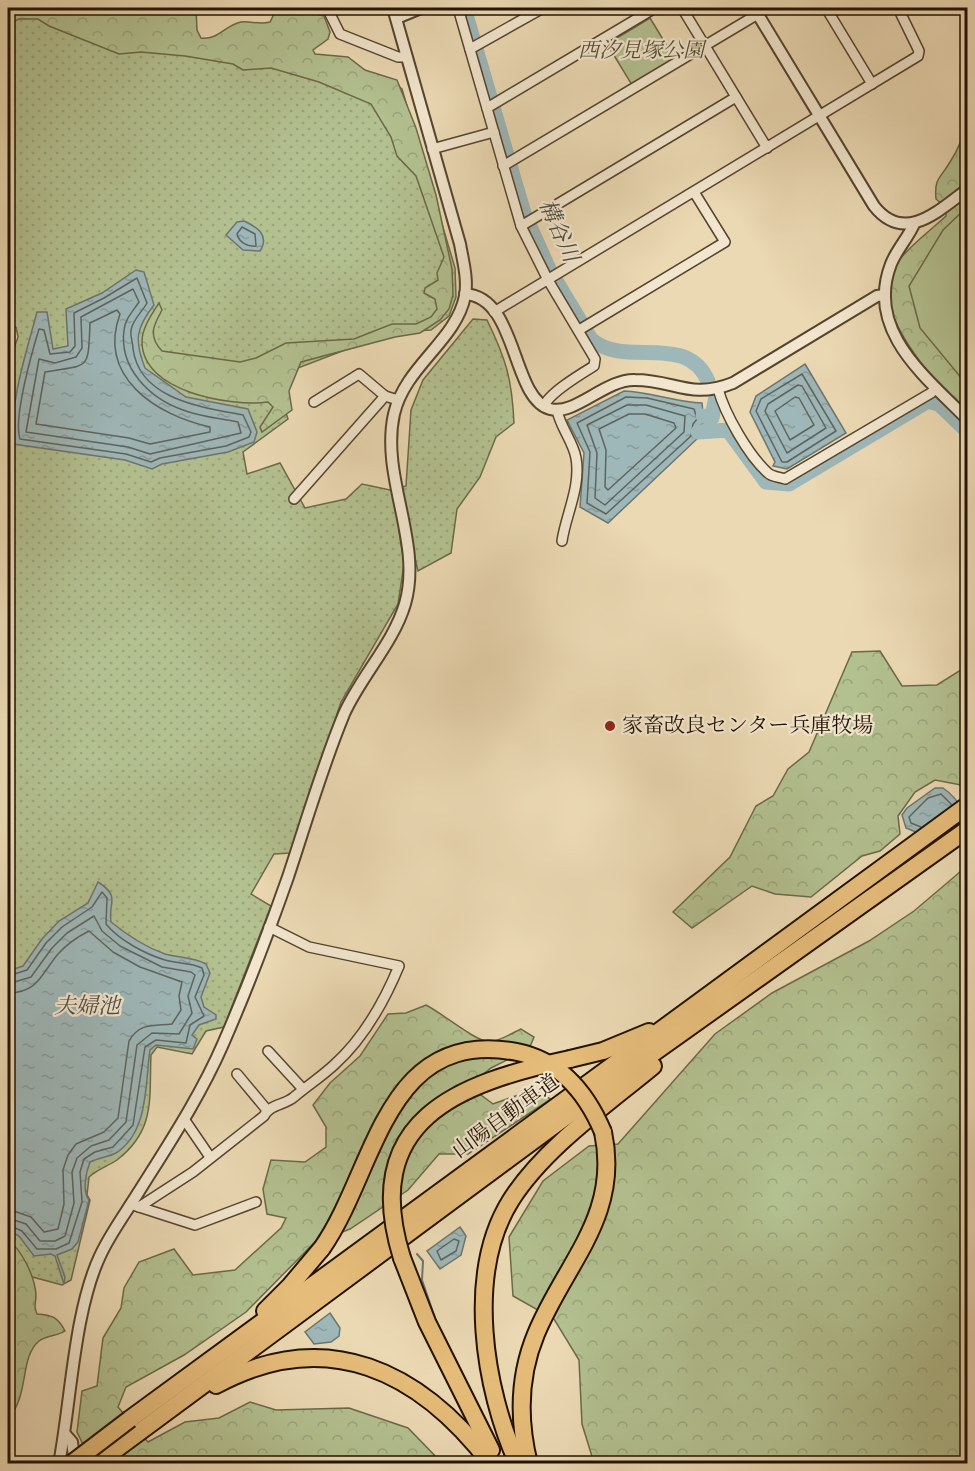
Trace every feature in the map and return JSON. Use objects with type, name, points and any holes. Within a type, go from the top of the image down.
[{"type":"highway","name":"山陽自動車道","points":[[96,1464],[183,1382],[968,805]]},
{"type":"highway","name":"山陽自動車道","points":[[70,1464],[135,1425],[162,1414],[757,979],[968,829]]},
{"type":"highway","points":[[518,1464],[495,1398],[486,1344],[485,1286],[488,1260],[501,1219],[525,1180],[558,1146],[757,979]]},
{"type":"highway","points":[[498,1464],[444,1360],[413,1291],[402,1258],[392,1214],[392,1183],[400,1155],[417,1127],[441,1104],[472,1086],[519,1070],[603,1051],[667,1027]]},
{"type":"highway","points":[[183,1382],[272,1305],[322,1248],[344,1212],[378,1131],[399,1094],[428,1067],[444,1059],[463,1053],[502,1050],[539,1059],[571,1080],[585,1094],[603,1132],[608,1172],[598,1216],[536,1333],[523,1377],[522,1421],[530,1464]]},
{"type":"highway","points":[[162,1414],[224,1381],[259,1366],[305,1359],[359,1364],[407,1383],[448,1414],[491,1464]]},
{"type":"street","points":[[327,8],[340,34],[398,57],[407,57]]},
{"type":"street","points":[[59,1464],[90,1282],[108,1241],[135,1206],[214,1065],[269,927],[345,714],[396,626],[406,601],[409,569],[391,440],[398,400],[413,372],[454,321],[465,294],[465,267],[460,244],[395,13],[421,8]]},
{"type":"street","points":[[458,8],[474,48],[490,106],[494,132],[525,224],[552,278],[583,328],[596,359],[594,366],[569,381],[547,400],[544,406]]},
{"type":"street","points":[[474,48],[543,8]]},
{"type":"street","points":[[490,106],[655,8]]},
{"type":"street","points":[[682,8],[767,148]]},
{"type":"street","points":[[826,8],[872,84]]},
{"type":"street","points":[[494,312],[918,56],[919,51],[898,8]]},
{"type":"street","points":[[507,165],[705,46],[756,11],[881,215],[891,221],[914,224],[927,218],[968,189]]},
{"type":"street","points":[[525,224],[735,97]]},
{"type":"street","points":[[432,149],[494,132]]},
{"type":"street","points":[[583,328],[725,242],[694,192]]},
{"type":"street","points":[[914,224],[891,264],[885,296],[890,329],[906,357],[968,420]]},
{"type":"street","points":[[465,294],[480,298],[494,312],[518,356],[531,395],[544,406],[557,410],[568,408],[615,383],[632,379],[650,381],[687,391],[718,389],[733,383],[877,296],[885,296]]},
{"type":"street","points":[[314,402],[359,375],[385,396],[398,400]]},
{"type":"street","points":[[718,389],[732,425],[744,442],[769,475],[785,479],[936,388]]},
{"type":"street","points":[[294,499],[385,396]]},
{"type":"street","points":[[557,410],[577,462],[572,508],[566,515],[562,541]]},
{"type":"street","points":[[135,1206],[193,1172],[264,1116],[267,1110],[293,1098],[302,1088],[333,1066],[369,1024],[399,966],[309,946],[269,927]]},
{"type":"street","points":[[268,1051],[302,1088]]},
{"type":"street","points":[[237,1074],[267,1110]]},
{"type":"street","points":[[184,1119],[210,1157]]},
{"type":"street","points":[[135,1206],[195,1225],[256,1202]]},
{"type":"street","points":[[65,1434],[72,1443],[75,1464]]},
{"type":"green space","points":[[8,8],[82,8],[186,44],[392,81],[402,89],[455,268],[456,297],[449,316],[431,330],[392,332],[290,371],[280,395],[288,419],[243,452],[247,474],[280,463],[305,508],[346,499],[362,484],[390,490],[406,486],[411,410],[423,380],[473,319],[487,320],[499,346],[510,381],[514,423],[496,437],[480,477],[457,509],[451,553],[418,571],[407,527],[399,530],[404,564],[398,604],[341,702],[290,853],[274,854],[251,894],[271,906],[224,1027],[206,1031],[192,1054],[157,1047],[151,1055],[150,1099],[144,1125],[130,1149],[89,1177],[87,1195],[90,1200],[71,1280],[62,1285],[29,1276],[8,1244],[8,365],[18,337],[16,327],[8,325]]},
{"type":"green space","points":[[8,8],[196,8],[197,30],[201,38],[213,37],[241,22],[270,22],[277,8],[297,8],[324,16],[330,32],[328,39],[313,50],[315,54],[348,57],[365,70],[397,80],[416,128],[436,195],[452,269],[453,295],[449,309],[440,320],[420,333],[395,337],[301,362],[289,391],[292,410],[262,432],[260,427],[273,407],[268,402],[233,402],[191,392],[172,384],[156,373],[146,358],[142,341],[146,326],[159,303],[162,310],[154,326],[153,336],[162,351],[240,362],[256,358],[286,343],[354,339],[392,324],[416,324],[431,317],[437,309],[435,299],[424,293],[425,288],[438,280],[437,273],[444,257],[416,176],[397,156],[391,137],[371,104],[319,82],[271,68],[243,70],[233,64],[185,56],[141,52],[119,54],[49,26],[38,19],[19,19],[8,24]]},
{"type":"green space","name":"西汐見塚公園","points":[[650,18],[675,59],[632,85],[607,44]]},
{"type":"green space","points":[[967,74],[967,414],[940,386],[910,348],[898,327],[890,306],[888,286],[893,269],[898,262],[910,248],[946,216],[946,208],[936,199],[936,187],[938,179],[956,152],[963,134],[966,116],[961,86]]},
{"type":"green space","points":[[967,207],[967,385],[920,328],[909,286],[943,230]]},
{"type":"green space","points":[[880,651],[902,686],[937,685],[967,666],[967,781],[961,785],[935,780],[915,792],[898,816],[900,834],[880,851],[862,856],[811,897],[775,894],[752,886],[692,928],[673,912],[730,857],[756,806],[773,796],[788,769],[809,752],[852,652]]},
{"type":"green space","points":[[967,866],[967,1463],[594,1463],[582,1424],[579,1360],[554,1319],[513,1296],[509,1237],[543,1181],[589,1146],[618,1144],[715,1034],[772,993],[869,941],[914,911]]},
{"type":"green space","points":[[426,1005],[484,1041],[498,1040],[521,1029],[534,1037],[529,1049],[491,1068],[469,1086],[493,1104],[532,1090],[551,1099],[468,1154],[439,1154],[408,1190],[350,1229],[314,1243],[246,1312],[184,1355],[126,1387],[118,1407],[148,1442],[185,1422],[219,1418],[250,1402],[276,1410],[349,1408],[408,1428],[442,1463],[92,1463],[77,1432],[82,1391],[97,1386],[103,1338],[121,1308],[124,1288],[139,1262],[174,1249],[193,1275],[235,1270],[281,1228],[286,1218],[267,1214],[263,1189],[271,1160],[305,1162],[326,1147],[326,1127],[313,1105],[330,1083],[360,1056],[388,1014],[406,1013]]},
{"type":"green space","points":[[8,1240],[23,1257],[30,1272],[35,1288],[37,1314],[54,1318],[65,1331],[42,1339],[33,1348],[19,1399],[8,1419]]},
{"type":"water","points":[[244,221],[261,232],[264,240],[260,251],[243,250],[226,235],[237,222]]},
{"type":"water","points":[[136,270],[144,272],[154,305],[143,321],[138,342],[145,368],[186,397],[248,409],[257,432],[254,442],[228,452],[162,464],[152,469],[125,460],[13,444],[16,394],[37,312],[47,312],[53,349],[68,346],[66,309],[102,293]]},
{"type":"water","points":[[805,364],[846,433],[787,469],[773,466],[775,462],[750,412],[756,396]]},
{"type":"water","points":[[624,391],[702,403],[704,423],[699,426],[698,438],[608,523],[580,507],[584,453],[567,420]]},
{"type":"water","points":[[935,788],[943,788],[959,805],[967,826],[967,842],[952,844],[906,828],[902,815],[907,808]]},
{"type":"water","name":"夫婦池","points":[[98,882],[111,896],[111,922],[117,927],[158,951],[206,964],[210,973],[201,997],[204,1007],[216,1015],[216,1019],[199,1025],[192,1035],[197,1039],[193,1049],[156,1045],[150,1050],[144,1106],[135,1133],[116,1153],[90,1162],[85,1187],[89,1200],[78,1242],[72,1249],[57,1255],[65,1277],[64,1284],[55,1256],[51,1254],[34,1256],[19,1236],[8,1230],[8,971],[23,966],[42,939],[59,921],[88,903]]},
{"type":"water","points":[[460,1227],[466,1236],[461,1255],[440,1269],[427,1251]]},
{"type":"water","points":[[330,1313],[340,1328],[339,1336],[331,1342],[314,1344],[305,1332]]},
{"type":"waterway","name":"構谷川","points":[[464,8],[524,213],[549,269],[591,339],[605,347],[620,351],[670,354],[685,358],[698,366],[708,381]]},
{"type":"waterway","name":"構谷川","points":[[703,416],[712,418],[715,401]]},
{"type":"waterway","points":[[698,432],[728,430],[766,482],[789,484],[928,401],[940,405],[968,432]]},
{"type":"waterway","points":[[417,1254],[423,1261],[422,1280],[437,1324]]},
{"type":"place","name":"家畜改良センター兵庫牧場","points":[[610,726]]}]
